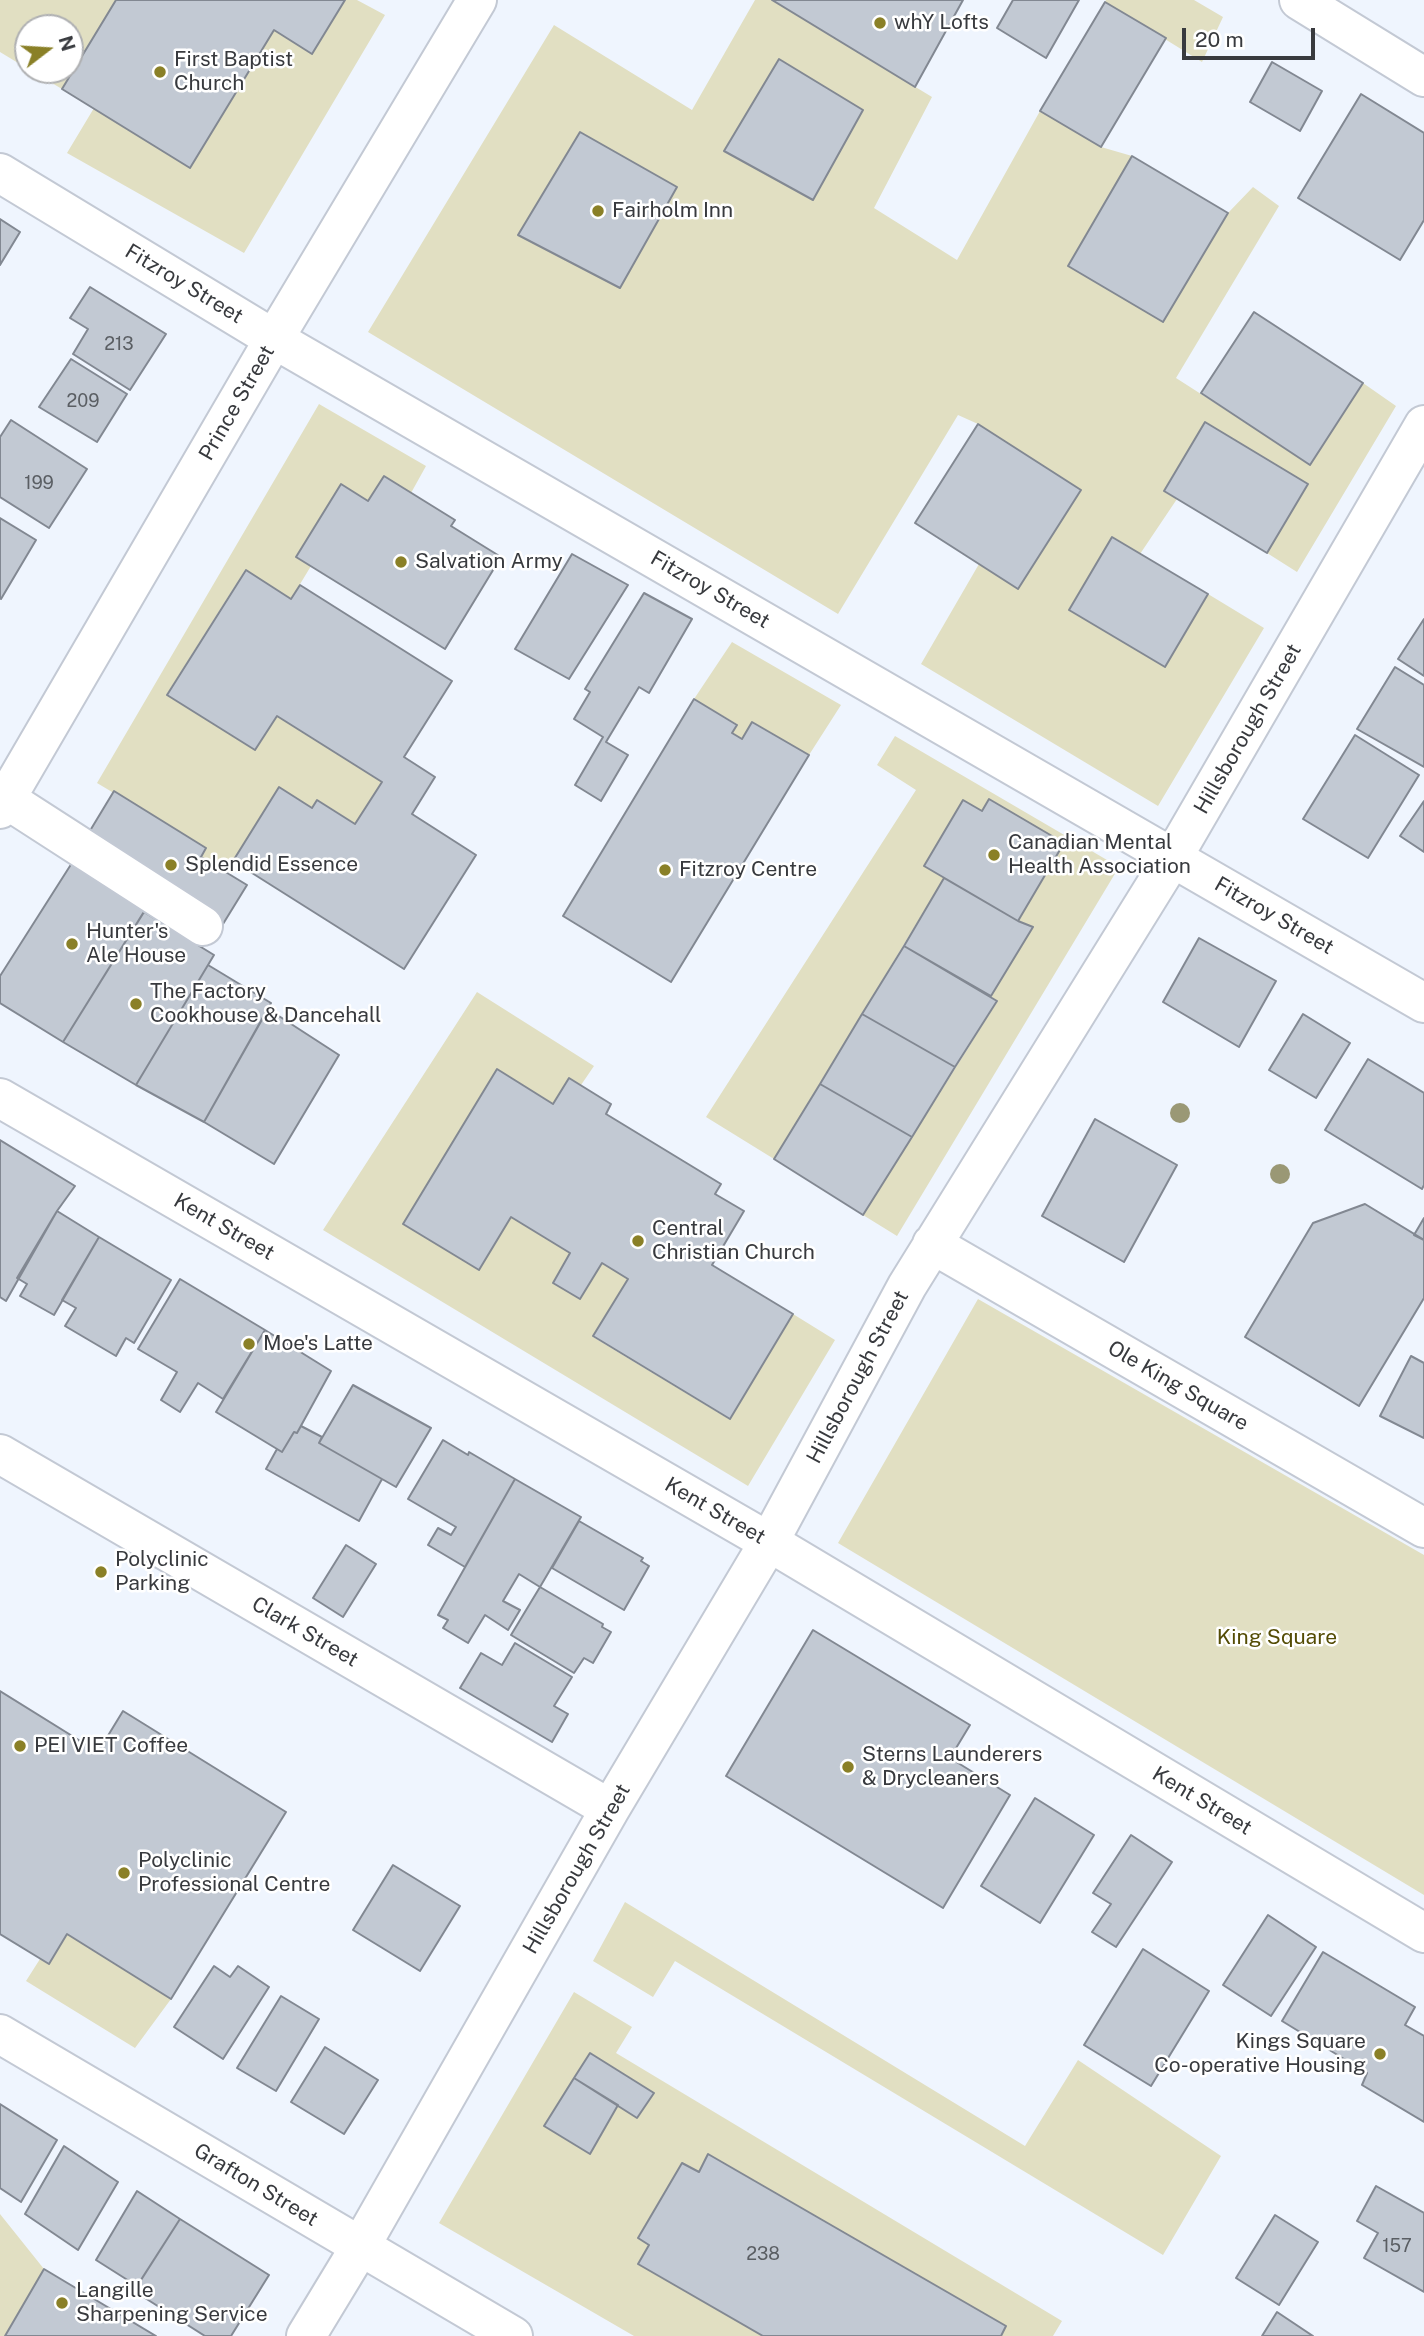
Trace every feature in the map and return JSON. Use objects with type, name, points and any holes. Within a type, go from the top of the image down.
[{"type":"street","name":"Prince Street","points":[[3,804],[274,339],[477,0]]},
{"type":"street","points":[[1299,0],[1424,77]]},
{"type":"street","name":"Fitzroy Street","points":[[0,173],[274,339],[1424,1003]]},
{"type":"street","name":"Hillsborough Street","points":[[306,2336],[360,2247],[610,1809],[769,1542],[907,1286],[1173,857],[1424,425]]},
{"type":"street","points":[[3,804],[203,926]]},
{"type":"street","name":"Kent Street","points":[[0,1098],[769,1542],[1424,1933]]},
{"type":"street","name":"Ole King Square","points":[[932,1244],[1424,1528]]},
{"type":"street","name":"Clark Street","points":[[0,1454],[610,1809]]},
{"type":"street","name":"Grafton Street","points":[[0,2034],[513,2336]]},
{"type":"green space","points":[[0,0],[116,0],[84,53],[84,14],[14,14],[14,60],[0,52]]},
{"type":"green space","points":[[345,0],[357,0],[385,15],[244,253],[67,153],[94,108],[190,168],[274,30],[312,54]]},
{"type":"green space","points":[[755,0],[772,0],[932,97],[874,208],[957,260],[1040,111],[1101,147],[1132,156],[1068,266],[1163,322],[1228,213],[1253,187],[1279,206],[1176,378],[1310,464],[1363,383],[1396,406],[1297,572],[1267,553],[1308,484],[1205,422],[1164,490],[1177,499],[1140,554],[1112,537],[1165,666],[1208,594],[1264,628],[1158,806],[921,664],[979,564],[1080,490],[978,424],[958,415],[838,614],[368,332],[554,25],[692,110]]},
{"type":"green space","points":[[1194,0],[1223,17],[1202,62],[1105,2]]},
{"type":"green space","points":[[319,404],[426,466],[411,493],[384,476],[368,501],[341,485],[297,557],[311,566],[291,599],[245,570],[167,694],[255,750],[277,716],[382,782],[355,824],[312,808],[279,788],[227,873],[201,857],[206,848],[97,783]]},
{"type":"green space","points":[[732,642],[841,705],[809,755],[753,722],[742,739],[732,733],[737,724],[694,699]]},
{"type":"green space","points":[[895,736],[1119,867],[897,1236],[863,1215],[997,1002],[991,996],[1032,928],[1018,921],[1063,843],[990,799],[982,811],[963,800],[924,866],[944,878],[774,1159],[706,1117],[916,790],[877,765]]},
{"type":"green space","points":[[477,992],[594,1066],[581,1085],[569,1078],[553,1104],[496,1070],[404,1223],[479,1270],[511,1217],[570,1253],[553,1283],[580,1299],[602,1263],[628,1279],[593,1337],[729,1419],[793,1314],[835,1340],[748,1486],[323,1230]]},
{"type":"green space","name":"King Square","points":[[978,1299],[1424,1555],[1424,1895],[838,1543]]},
{"type":"green space","points":[[625,1902],[1025,2146],[1078,2060],[1221,2156],[1163,2255],[675,1961],[653,1997],[593,1961]]},
{"type":"green space","points":[[67,1934],[171,1999],[135,2048],[26,1981],[40,1959],[49,1964]]},
{"type":"green space","points":[[574,1992],[632,2027],[616,2053],[1062,2321],[1053,2336],[634,2336],[439,2223]]},
{"type":"green space","points":[[0,2214],[44,2269],[61,2336],[0,2336]]},
{"type":"building","name":"First Baptist Church","points":[[116,0],[345,0],[312,54],[274,30],[190,168],[62,89],[65,84],[84,84],[84,53]]},
{"type":"building","name":"whY Lofts","points":[[772,0],[963,0],[915,87]]},
{"type":"building","points":[[1013,0],[1079,0],[1046,58],[997,28]]},
{"type":"building","points":[[1105,2],[1166,38],[1101,147],[1040,111]]},
{"type":"building","points":[[779,59],[863,110],[813,200],[724,151]]},
{"type":"building","points":[[1272,62],[1322,91],[1300,131],[1250,102]]},
{"type":"building","points":[[1361,94],[1424,133],[1424,220],[1400,260],[1298,198]]},
{"type":"building","name":"Fairholm Inn","points":[[580,132],[677,187],[620,288],[518,235]]},
{"type":"building","points":[[1132,156],[1228,213],[1163,322],[1068,266]]},
{"type":"building","points":[[0,219],[20,232],[0,265]]},
{"type":"building","points":[[90,287],[166,334],[130,390],[73,354],[88,329],[70,318]]},
{"type":"building","points":[[1254,312],[1363,383],[1310,465],[1201,393]]},
{"type":"building","points":[[71,359],[127,394],[97,442],[39,407]]},
{"type":"building","points":[[11,420],[87,469],[49,528],[0,497],[0,437]]},
{"type":"building","points":[[1205,422],[1308,484],[1267,553],[1164,491]]},
{"type":"building","points":[[978,424],[1081,490],[1018,589],[915,523]]},
{"type":"building","name":"Salvation Army","points":[[384,476],[455,520],[451,526],[501,557],[445,649],[296,557],[341,484],[368,501]]},
{"type":"building","points":[[0,518],[36,540],[1,599],[0,598]]},
{"type":"building","points":[[1112,537],[1208,594],[1165,667],[1069,610]]},
{"type":"building","points":[[572,554],[628,585],[569,679],[515,649]]},
{"type":"building","points":[[246,570],[291,599],[300,585],[452,681],[404,757],[435,777],[412,814],[476,855],[404,969],[233,861],[279,787],[312,808],[317,800],[355,824],[382,782],[277,716],[255,750],[167,695]]},
{"type":"building","points":[[644,593],[692,619],[649,693],[639,687],[606,742],[628,755],[601,801],[575,785],[603,737],[574,719],[590,692],[585,689]]},
{"type":"building","points":[[1424,619],[1424,676],[1398,659]]},
{"type":"building","points":[[1395,667],[1424,685],[1424,767],[1357,729]]},
{"type":"building","name":"Fitzroy Centre","points":[[694,699],[737,725],[732,733],[742,739],[752,722],[809,755],[671,982],[563,916]]},
{"type":"building","points":[[1355,735],[1419,775],[1368,858],[1303,819]]},
{"type":"building","name":"Splendid Essence","points":[[114,791],[206,848],[201,857],[247,885],[223,924],[85,839]]},
{"type":"building","name":"Canadian Mental Health Association","points":[[989,799],[1064,843],[1018,921],[924,866],[963,800],[982,811]]},
{"type":"building","points":[[1424,801],[1424,852],[1400,836]]},
{"type":"building","name":"Hunter's Ale House","points":[[77,855],[150,902],[63,1042],[0,1003],[0,976]]},
{"type":"building","points":[[944,878],[1033,927],[991,996],[904,946]]},
{"type":"building","name":"The Factory Cookhouse & Dancehall","points":[[144,912],[214,955],[136,1085],[63,1042]]},
{"type":"building","points":[[1199,938],[1276,981],[1239,1047],[1163,1002]]},
{"type":"building","points":[[904,946],[997,1001],[955,1067],[862,1014]]},
{"type":"building","points":[[208,965],[271,1003],[204,1122],[136,1085]]},
{"type":"building","points":[[268,1009],[339,1055],[274,1164],[204,1122]]},
{"type":"building","points":[[862,1014],[955,1067],[912,1137],[820,1084]]},
{"type":"building","points":[[1303,1014],[1350,1043],[1316,1098],[1269,1070]]},
{"type":"building","points":[[1368,1059],[1424,1093],[1422,1189],[1325,1130]]},
{"type":"building","name":"Central Christian Church","points":[[497,1069],[553,1104],[569,1078],[611,1104],[606,1114],[721,1184],[715,1194],[744,1211],[712,1265],[793,1314],[730,1419],[593,1336],[628,1279],[602,1263],[580,1299],[553,1283],[570,1253],[511,1217],[479,1270],[403,1224]]},
{"type":"building","points":[[820,1084],[912,1137],[863,1215],[774,1159]]},
{"type":"building","points":[[1095,1119],[1177,1165],[1124,1262],[1042,1216]]},
{"type":"building","points":[[0,1140],[75,1186],[57,1211],[6,1301],[0,1297]]},
{"type":"building","points":[[1365,1204],[1424,1240],[1424,1298],[1359,1406],[1245,1337],[1313,1223]]},
{"type":"building","points":[[57,1211],[99,1237],[54,1315],[20,1296],[27,1284],[17,1278]]},
{"type":"building","points":[[1424,1218],[1424,1240],[1414,1235]]},
{"type":"building","points":[[99,1237],[171,1280],[134,1343],[126,1338],[116,1356],[65,1326],[76,1308],[62,1300]]},
{"type":"building","points":[[180,1279],[265,1330],[223,1399],[198,1383],[180,1412],[161,1400],[177,1372],[138,1349]]},
{"type":"building","points":[[265,1330],[331,1371],[297,1433],[294,1432],[282,1452],[216,1412]]},
{"type":"building","points":[[1411,1356],[1424,1363],[1424,1438],[1380,1416]]},
{"type":"building","points":[[353,1385],[431,1428],[396,1487],[319,1443]]},
{"type":"building","points":[[301,1426],[322,1437],[319,1443],[382,1479],[359,1521],[266,1469],[277,1449],[282,1452],[294,1432],[297,1433]]},
{"type":"building","points":[[443,1440],[515,1479],[465,1567],[428,1545],[438,1528],[451,1535],[456,1527],[408,1499]]},
{"type":"building","points":[[515,1479],[581,1517],[540,1587],[519,1574],[503,1601],[520,1610],[508,1630],[485,1615],[468,1643],[443,1628],[448,1620],[438,1615]]},
{"type":"building","points":[[579,1521],[643,1558],[641,1561],[649,1566],[624,1610],[552,1568]]},
{"type":"building","points":[[346,1545],[376,1564],[343,1617],[313,1598]]},
{"type":"building","points":[[540,1587],[603,1624],[602,1627],[611,1632],[593,1663],[584,1658],[574,1673],[511,1635]]},
{"type":"building","name":"Sterns Launderers & Drycleaners","points":[[813,1630],[970,1725],[950,1758],[1010,1795],[943,1908],[726,1776]]},
{"type":"building","points":[[515,1643],[572,1677],[554,1706],[568,1714],[552,1742],[460,1688],[481,1653],[502,1665]]},
{"type":"building","name":"Polyclinic Professional Centre","points":[[0,1691],[98,1752],[123,1711],[286,1812],[171,1999],[67,1934],[49,1964],[0,1934]]},
{"type":"building","points":[[1035,1798],[1094,1835],[1040,1923],[981,1886]]},
{"type":"building","points":[[1131,1835],[1172,1862],[1116,1947],[1092,1932],[1111,1904],[1093,1893]]},
{"type":"building","points":[[393,1865],[460,1906],[420,1971],[353,1930]]},
{"type":"building","points":[[1268,1915],[1316,1947],[1271,2016],[1223,1985]]},
{"type":"building","points":[[1143,1949],[1209,1991],[1151,2086],[1084,2045]]},
{"type":"building","name":"Kings Square Co-operative Housing","points":[[1323,1952],[1415,2007],[1405,2025],[1424,2036],[1424,2122],[1362,2085],[1367,2073],[1282,2021]]},
{"type":"building","points":[[214,1966],[230,1977],[238,1966],[269,1987],[223,2059],[174,2027]]},
{"type":"building","points":[[281,1996],[319,2019],[276,2091],[237,2068]]},
{"type":"building","points":[[325,2047],[378,2080],[344,2134],[291,2102]]},
{"type":"building","points":[[590,2053],[654,2093],[637,2118],[574,2078]]},
{"type":"building","points":[[574,2078],[618,2105],[590,2154],[544,2126]]},
{"type":"building","points":[[0,2104],[57,2140],[21,2202],[0,2188]]},
{"type":"building","points":[[64,2146],[118,2182],[78,2250],[25,2214]]},
{"type":"building","points":[[708,2154],[1006,2326],[1001,2336],[763,2336],[638,2264],[649,2245],[638,2238],[682,2163],[699,2172]]},
{"type":"building","points":[[1376,2186],[1424,2213],[1424,2292],[1364,2258],[1378,2233],[1357,2221]]},
{"type":"building","points":[[137,2191],[180,2219],[137,2286],[96,2260]]},
{"type":"building","points":[[1275,2215],[1318,2242],[1279,2305],[1236,2278]]},
{"type":"building","points":[[180,2219],[269,2275],[231,2336],[205,2336],[134,2291]]},
{"type":"building","name":"Langille Sharpening Service","points":[[44,2269],[156,2336],[5,2336]]},
{"type":"building","points":[[1277,2312],[1313,2336],[1262,2336]]},
{"type":"place","name":"whY Lofts","points":[[880,23]]},
{"type":"place","name":"First Baptist Church","points":[[160,72]]},
{"type":"place","name":"Fairholm Inn","points":[[598,211]]},
{"type":"place","name":"Salvation Army","points":[[401,562]]},
{"type":"place","name":"Canadian Mental Health Association","points":[[994,855]]},
{"type":"place","name":"Splendid Essence","points":[[171,865]]},
{"type":"place","name":"Fitzroy Centre","points":[[665,870]]},
{"type":"place","name":"Hunter's Ale House","points":[[72,944]]},
{"type":"place","name":"The Factory Cookhouse & Dancehall","points":[[136,1004]]},
{"type":"place","name":"Central Christian Church","points":[[638,1241]]},
{"type":"place","name":"Moe's Latte","points":[[249,1344]]},
{"type":"place","name":"Polyclinic Parking","points":[[101,1572]]},
{"type":"place","name":"PEI VIET Coffee","points":[[20,1746]]},
{"type":"place","name":"Sterns Launderers & Drycleaners","points":[[848,1767]]},
{"type":"place","name":"Polyclinic Professional Centre","points":[[124,1873]]},
{"type":"place","name":"Kings Square Co-operative Housing","points":[[1380,2054]]},
{"type":"place","name":"Langille Sharpening Service","points":[[62,2303]]}]
